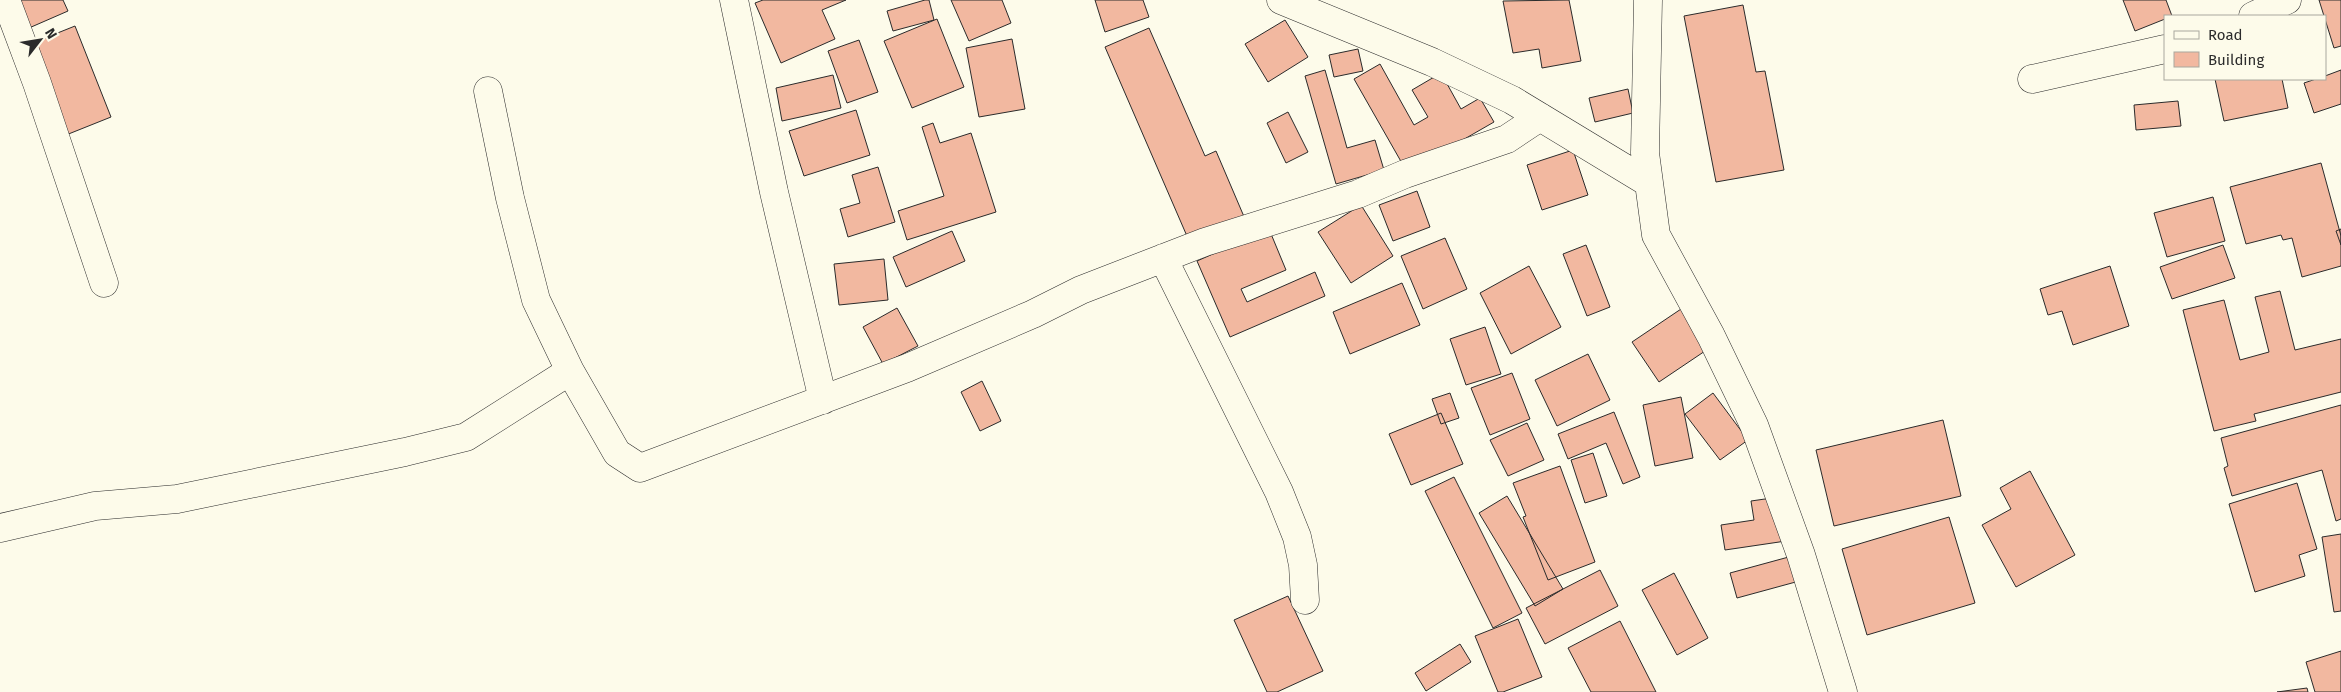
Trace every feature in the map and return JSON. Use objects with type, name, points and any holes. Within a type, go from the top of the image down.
[{"type":"street","points":[[6,0],[37,83],[104,283]]},
{"type":"street","points":[[734,0],[774,192],[824,400]]},
{"type":"street","points":[[1281,0],[1432,62],[1512,100],[1649,183]]},
{"type":"street","points":[[1648,0],[1644,153],[1656,235],[1711,336],[1754,425],[1801,555],[1843,692]]},
{"type":"street","points":[[2255,15],[2287,0]]},
{"type":"street","points":[[2032,79],[2164,49]]},
{"type":"street","points":[[488,91],[510,198],[536,300],[570,371],[617,452],[640,468],[907,368],[1033,314],[1081,290],[1205,242],[1358,194],[1405,174],[1491,145],[1506,139],[1540,117]]},
{"type":"street","points":[[1164,258],[1279,492],[1297,537],[1303,565],[1305,600]]},
{"type":"street","points":[[0,528],[95,506],[177,499],[405,452],[466,437],[570,371]]},
{"type":"building","points":[[17,0],[63,0],[68,11],[29,28]]},
{"type":"building","points":[[763,0],[846,0],[822,10],[835,39],[781,63],[755,3]]},
{"type":"building","points":[[929,0],[934,20],[893,31],[887,11]]},
{"type":"building","points":[[951,0],[1002,0],[1011,23],[969,41]]},
{"type":"building","points":[[1095,0],[1143,0],[1149,17],[1105,32]]},
{"type":"building","points":[[1569,0],[1581,61],[1542,68],[1539,49],[1513,53],[1503,1]]},
{"type":"building","points":[[2123,0],[2166,0],[2172,15],[2164,15],[2164,19],[2135,31]]},
{"type":"building","points":[[2319,0],[2341,0],[2341,46],[2334,48],[2326,22],[2326,15],[2324,15]]},
{"type":"building","points":[[1743,5],[1756,72],[1765,71],[1784,170],[1716,182],[1684,16]]},
{"type":"building","points":[[937,19],[964,87],[912,108],[884,41]]},
{"type":"building","points":[[1285,20],[1308,57],[1268,82],[1245,44]]},
{"type":"building","points":[[75,26],[111,117],[66,135],[30,44]]},
{"type":"building","points":[[1149,28],[1205,156],[1216,151],[1248,226],[1193,250],[1105,47]]},
{"type":"building","points":[[1012,39],[1025,109],[979,117],[966,48]]},
{"type":"building","points":[[859,40],[878,92],[847,103],[828,51]]},
{"type":"building","points":[[1358,49],[1363,71],[1334,77],[1329,55]]},
{"type":"building","points":[[1380,64],[1414,125],[1428,117],[1412,90],[1441,73],[1461,109],[1480,98],[1494,122],[1407,172],[1354,79]]},
{"type":"building","points":[[1325,70],[1347,148],[1375,140],[1384,170],[1336,184],[1305,76]]},
{"type":"building","points":[[2341,70],[2341,104],[2314,113],[2304,83],[2313,80],[2326,80],[2326,76]]},
{"type":"building","points":[[833,75],[841,108],[782,121],[776,88]]},
{"type":"building","points":[[2215,80],[2282,80],[2288,108],[2224,121]]},
{"type":"building","points":[[1628,89],[1633,113],[1595,122],[1589,98]]},
{"type":"building","points":[[2178,101],[2181,126],[2136,130],[2134,105]]},
{"type":"building","points":[[856,110],[870,155],[804,176],[789,131]]},
{"type":"building","points":[[1288,112],[1308,152],[1286,163],[1267,123]]},
{"type":"building","points":[[933,123],[940,143],[971,133],[996,212],[907,240],[898,211],[944,196],[922,127]]},
{"type":"building","points":[[1573,150],[1588,195],[1542,210],[1527,165]]},
{"type":"building","points":[[2321,163],[2341,236],[2341,266],[2302,277],[2292,238],[2283,240],[2281,235],[2246,244],[2230,187]]},
{"type":"building","points":[[878,167],[895,222],[848,237],[840,209],[860,203],[852,175]]},
{"type":"building","points":[[1417,191],[1430,227],[1393,241],[1379,205]]},
{"type":"building","points":[[2213,197],[2225,241],[2167,257],[2154,213]]},
{"type":"building","points":[[1361,205],[1393,256],[1351,283],[1318,232]]},
{"type":"building","points":[[1269,229],[1286,270],[1241,289],[1247,302],[1315,272],[1325,296],[1230,337],[1197,261]]},
{"type":"building","points":[[2341,229],[2341,245],[2336,231]]},
{"type":"building","points":[[952,231],[965,261],[906,287],[893,257]]},
{"type":"building","points":[[1445,238],[1467,289],[1423,309],[1401,256]]},
{"type":"building","points":[[1586,245],[1610,307],[1587,316],[1563,254]]},
{"type":"building","points":[[2223,245],[2235,278],[2172,299],[2160,267]]},
{"type":"building","points":[[884,259],[888,300],[839,305],[834,264]]},
{"type":"building","points":[[1529,266],[1561,327],[1511,354],[1480,293]]},
{"type":"building","points":[[2110,266],[2129,326],[2073,345],[2062,311],[2048,315],[2040,289]]},
{"type":"building","points":[[1402,283],[1420,325],[1350,354],[1333,312]]},
{"type":"building","points":[[2280,291],[2295,350],[2341,339],[2341,392],[2254,414],[2256,421],[2214,431],[2183,310],[2224,300],[2240,360],[2269,352],[2255,297]]},
{"type":"building","points":[[1684,307],[1711,347],[1659,382],[1632,342]]},
{"type":"building","points":[[897,308],[918,346],[883,364],[863,327]]},
{"type":"building","points":[[1485,327],[1501,374],[1466,385],[1450,339]]},
{"type":"building","points":[[1588,354],[1610,400],[1557,426],[1535,380]]},
{"type":"building","points":[[1512,373],[1530,419],[1490,435],[1471,388]]},
{"type":"building","points":[[982,381],[1001,421],[980,431],[961,392]]},
{"type":"building","points":[[1450,393],[1459,418],[1441,424],[1432,399]]},
{"type":"building","points":[[1713,393],[1748,440],[1720,460],[1685,414]]},
{"type":"building","points":[[1681,397],[1693,458],[1655,466],[1643,405]]},
{"type":"building","points":[[2341,405],[2341,519],[2336,521],[2322,470],[2232,496],[2224,468],[2228,466],[2221,438]]},
{"type":"building","points":[[1614,412],[1640,477],[1623,484],[1606,443],[1568,459],[1558,434]]},
{"type":"building","points":[[1441,413],[1463,464],[1411,485],[1389,434]]},
{"type":"building","points":[[1943,420],[1961,496],[1834,526],[1816,450]]},
{"type":"building","points":[[1527,423],[1544,460],[1508,476],[1490,440]]},
{"type":"building","points":[[1593,453],[1607,496],[1585,503],[1571,460]]},
{"type":"building","points":[[1560,466],[1595,562],[1548,580],[1523,517],[1526,516],[1513,483]]},
{"type":"building","points":[[2030,471],[2075,555],[2016,587],[1982,525],[2011,509],[2000,488]]},
{"type":"building","points":[[1454,477],[1522,613],[1493,628],[1425,491]]},
{"type":"building","points":[[2297,483],[2317,549],[2299,555],[2305,576],[2255,592],[2229,504]]},
{"type":"building","points":[[1507,496],[1563,589],[1535,606],[1479,513]]},
{"type":"building","points":[[1779,497],[1786,541],[1725,550],[1721,525],[1754,520],[1751,501]]},
{"type":"building","points":[[1949,517],[1975,603],[1867,635],[1842,549]]},
{"type":"building","points":[[2341,534],[2341,611],[2334,612],[2322,537]]},
{"type":"building","points":[[1796,555],[1803,580],[1737,598],[1730,573]]},
{"type":"building","points":[[1600,570],[1618,606],[1545,644],[1526,608]]},
{"type":"building","points":[[1674,573],[1708,638],[1677,655],[1642,590]]},
{"type":"building","points":[[1288,596],[1323,671],[1277,692],[1267,692],[1234,620]]},
{"type":"building","points":[[1518,619],[1542,677],[1503,692],[1498,692],[1475,636]]},
{"type":"building","points":[[1620,621],[1656,692],[1591,692],[1568,648]]},
{"type":"building","points":[[1460,644],[1471,662],[1426,691],[1415,673]]},
{"type":"building","points":[[2341,651],[2341,692],[2315,692],[2306,662]]},
{"type":"building","points":[[2307,688],[2308,692],[2277,692]]}]
